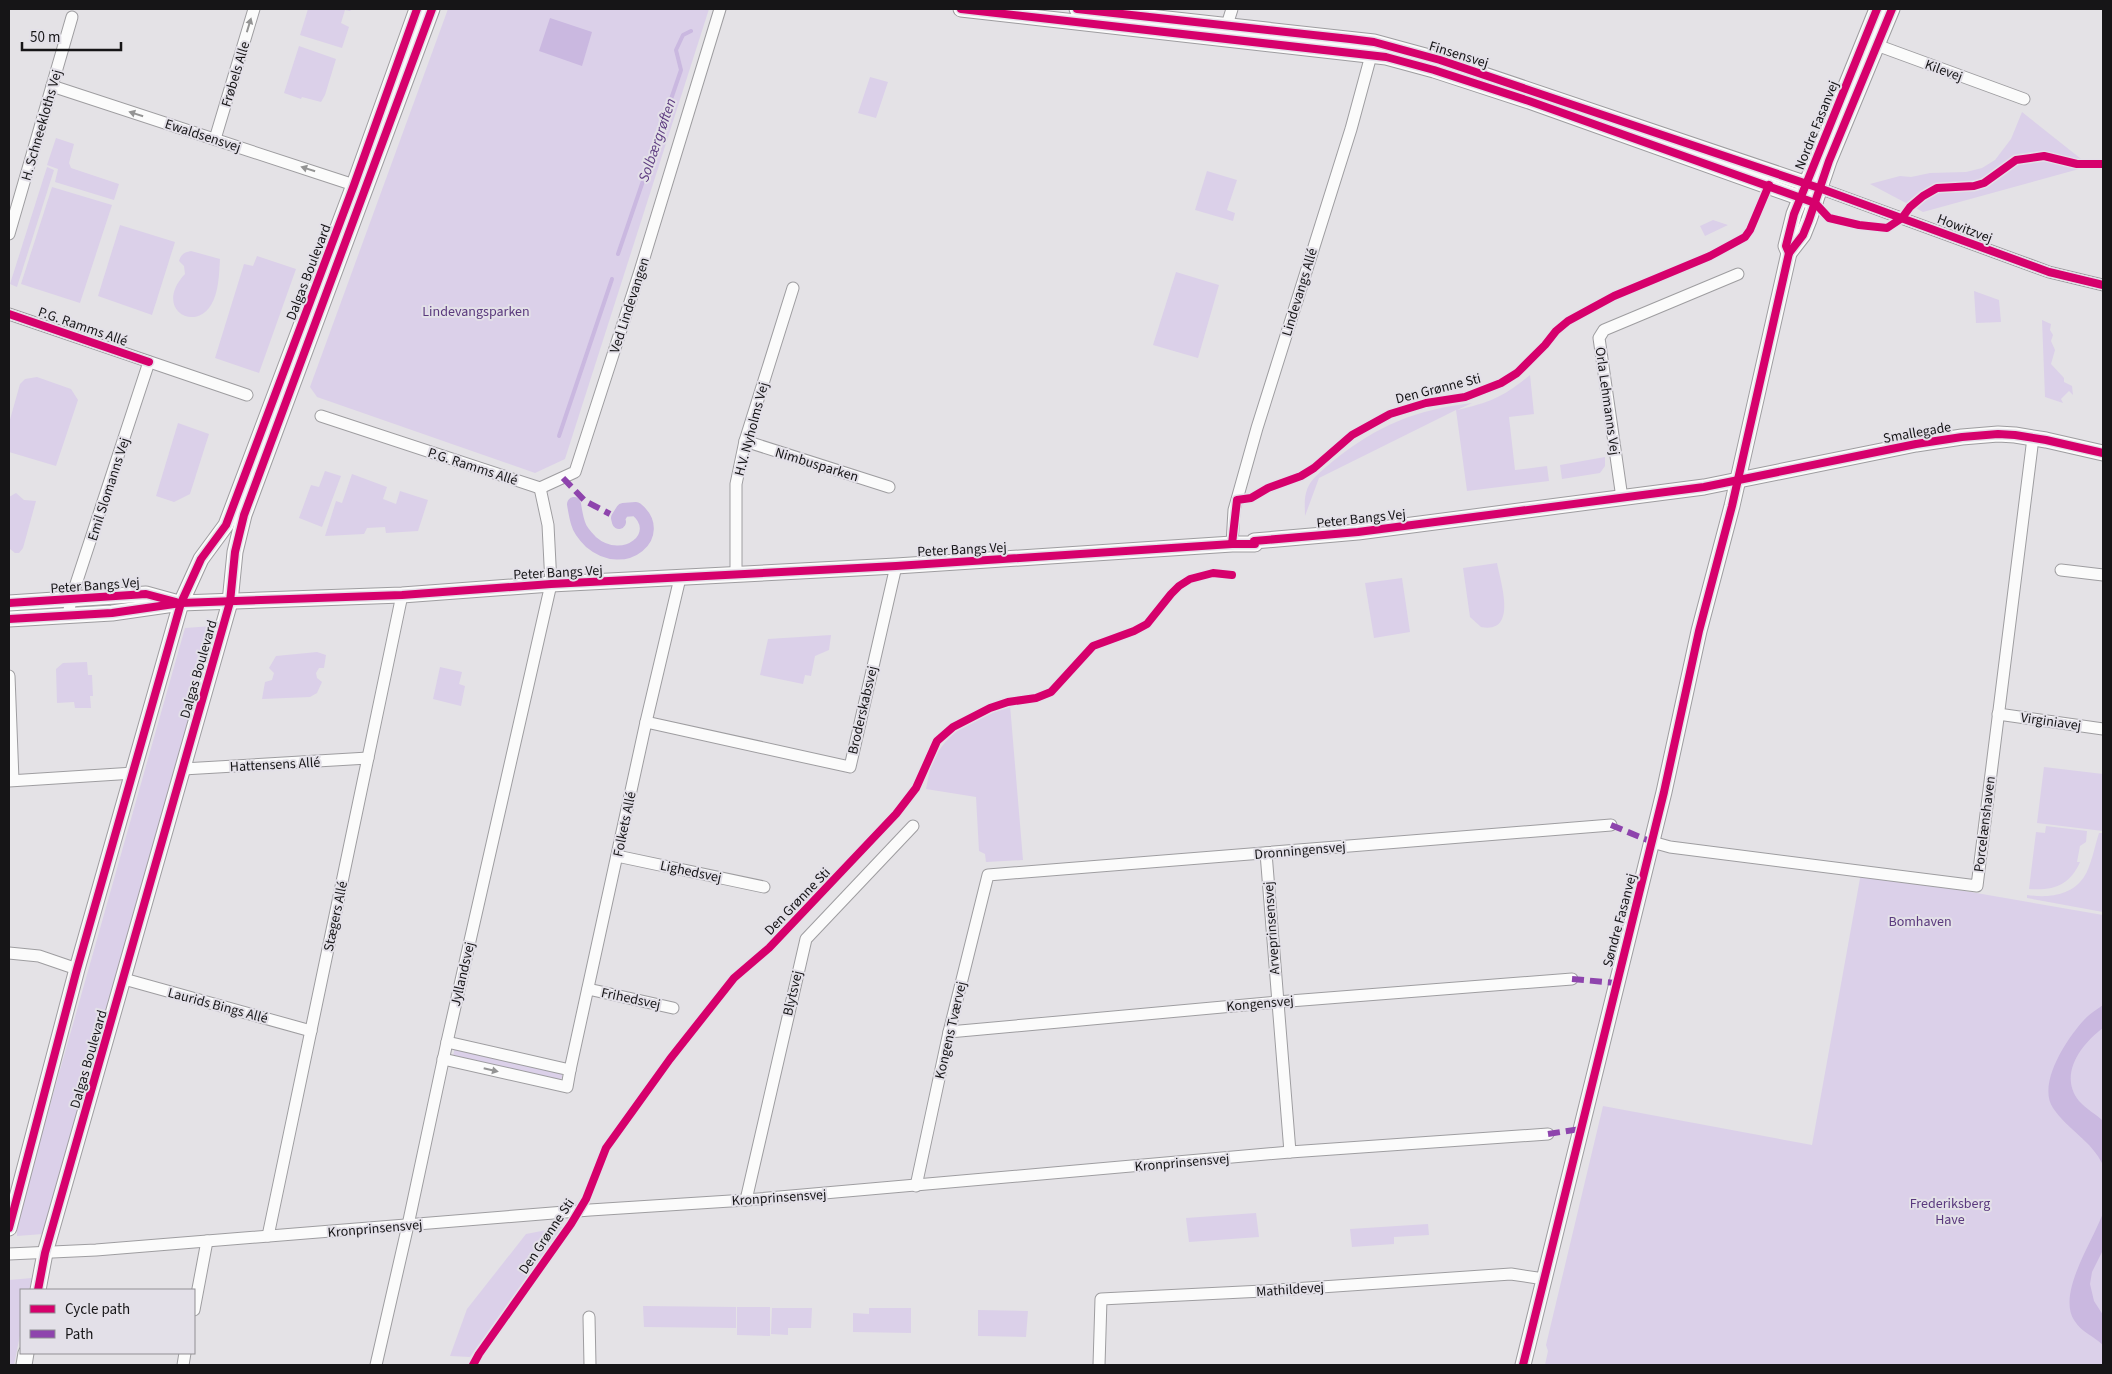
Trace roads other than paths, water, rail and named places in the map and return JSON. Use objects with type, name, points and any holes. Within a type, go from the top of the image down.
[{"type":"street","name":"Frøbels Alle","points":[[215,139],[254,9]]},
{"type":"street","name":"Dalgas Boulevard","points":[[38,1289],[45,1253],[230,602],[235,552],[244,515],[360,186],[417,9]]},
{"type":"street","name":"Dalgas Boulevard","points":[[9,1228],[77,969],[181,603],[201,559],[226,525],[432,9]]},
{"type":"street","name":"Ved Lindevangen","points":[[540,488],[575,472],[640,271],[720,9]]},
{"type":"street","name":"Finsensvej","points":[[961,9],[1224,31],[1373,48],[1418,60],[1440,60],[1532,96],[1810,193]]},
{"type":"street","name":"Finsensvej","points":[[1077,9],[1224,31]]},
{"type":"street","points":[[1224,31],[1232,9]]},
{"type":"street","name":"Nordre Fasanvej","points":[[1737,481],[1789,253],[1803,235],[1810,193],[1828,162],[1870,42],[1877,9]]},
{"type":"street","name":"Nordre Fasanvej","points":[[1870,42],[1892,9]]},
{"type":"street","name":"H. Schneekloths Vej","points":[[9,234],[72,17]]},
{"type":"street","name":"Kilevej","points":[[1870,42],[2024,99]]},
{"type":"street","name":"Lindevangs Allé","points":[[1232,544],[1237,500],[1267,394],[1350,129],[1373,48]]},
{"type":"street","name":"Ewaldsensvej","points":[[52,86],[360,186]]},
{"type":"street","name":"Howitzvej","points":[[1810,193],[2050,272],[2103,287]]},
{"type":"street","name":"Orla Lehmanns Vej","points":[[1622,498],[1599,338],[1604,330],[1738,274]]},
{"type":"street","name":"H.V. Nyholms Vej","points":[[736,575],[736,484],[745,441],[793,288]]},
{"type":"street","name":"P.G. Ramms Allé","points":[[9,314],[247,395]]},
{"type":"street","name":"Emil Slomanns Vej","points":[[68,616],[71,598],[149,362]]},
{"type":"street","name":"P.G. Ramms Allé","points":[[321,416],[540,488]]},
{"type":"street","name":"Smallegade","points":[[1737,481],[1916,444],[1998,434],[2033,438],[2103,453]]},
{"type":"street","name":"Porcelænshaven","points":[[1652,842],[1670,847],[1977,886],[2033,438]]},
{"type":"street","name":"Nimbusparken","points":[[745,441],[889,487]]},
{"type":"street","name":"Peter Bangs Vej","points":[[9,619],[112,613],[181,603],[402,595],[552,584],[896,566],[1255,544],[1254,541],[1358,532],[1622,498],[1737,481]]},
{"type":"street","name":"Søndre Fasanvej","points":[[1523,1365],[1652,842],[1699,631],[1737,481]]},
{"type":"street","points":[[540,488],[548,525],[552,584]]},
{"type":"street","name":"Broderskabsvej","points":[[646,722],[850,767],[896,566]]},
{"type":"street","points":[[2061,570],[2103,575]]},
{"type":"street","name":"Folkets Allé","points":[[443,1059],[567,1087],[646,722],[680,578]]},
{"type":"street","name":"Jyllandsvej","points":[[376,1365],[443,1059],[552,584]]},
{"type":"street","name":"Peter Bangs Vej","points":[[9,603],[146,594],[181,603]]},
{"type":"street","name":"Stægers Allé","points":[[268,1236],[402,595]]},
{"type":"street","points":[[9,676],[11,780],[134,773]]},
{"type":"street","name":"Virginiavej","points":[[1998,714],[2103,729]]},
{"type":"street","name":"Hattensens Allé","points":[[183,769],[368,758]]},
{"type":"street","name":"Dronningensvej","points":[[988,875],[1611,825]]},
{"type":"street","name":"Blytsvej","points":[[746,1200],[806,939],[913,826]]},
{"type":"street","name":"Arveprinsensvej","points":[[1266,853],[1290,1152]]},
{"type":"street","name":"Lighedsvej","points":[[617,856],[764,887]]},
{"type":"street","name":"Kongens Tværvej","points":[[916,1186],[949,1032],[988,875]]},
{"type":"street","points":[[9,952],[40,956],[77,969]]},
{"type":"street","name":"Laurids Bings Allé","points":[[124,979],[311,1031]]},
{"type":"street","name":"Kongensvej","points":[[949,1032],[1277,1002],[1572,979]]},
{"type":"street","name":"Frihedsvej","points":[[588,989],[674,1008]]},
{"type":"street","points":[[447,1042],[570,1070]]},
{"type":"street","name":"Kronprinsensvej","points":[[9,1254],[207,1242],[746,1200],[1290,1152],[1548,1134]]},
{"type":"street","points":[[195,1305],[207,1242]]},
{"type":"street","name":"Mathildevej","points":[[1099,1365],[1101,1299],[1263,1291],[1511,1274],[1544,1279]]},
{"type":"street","points":[[590,1317],[590,1365]]},
{"type":"waterway","name":"Solbærgrøften","points":[[618,254],[681,70],[676,50],[683,35],[691,31]]},
{"type":"waterway","name":"Solbærgrøften","points":[[559,436],[612,279]]},
{"type":"waterway","points":[[574,504],[577,521],[585,536],[604,550],[617,553],[628,551],[638,546],[644,538],[647,529],[644,519],[636,509],[623,510],[618,518],[619,522]]},
{"type":"park label","name":"Lindevangsparken","points":[[476,311]]},
{"type":"park label","name":"Bomhaven","points":[[1920,921]]},
{"type":"park label","name":"Frederiksberg Have","points":[[1950,1212]]}]
